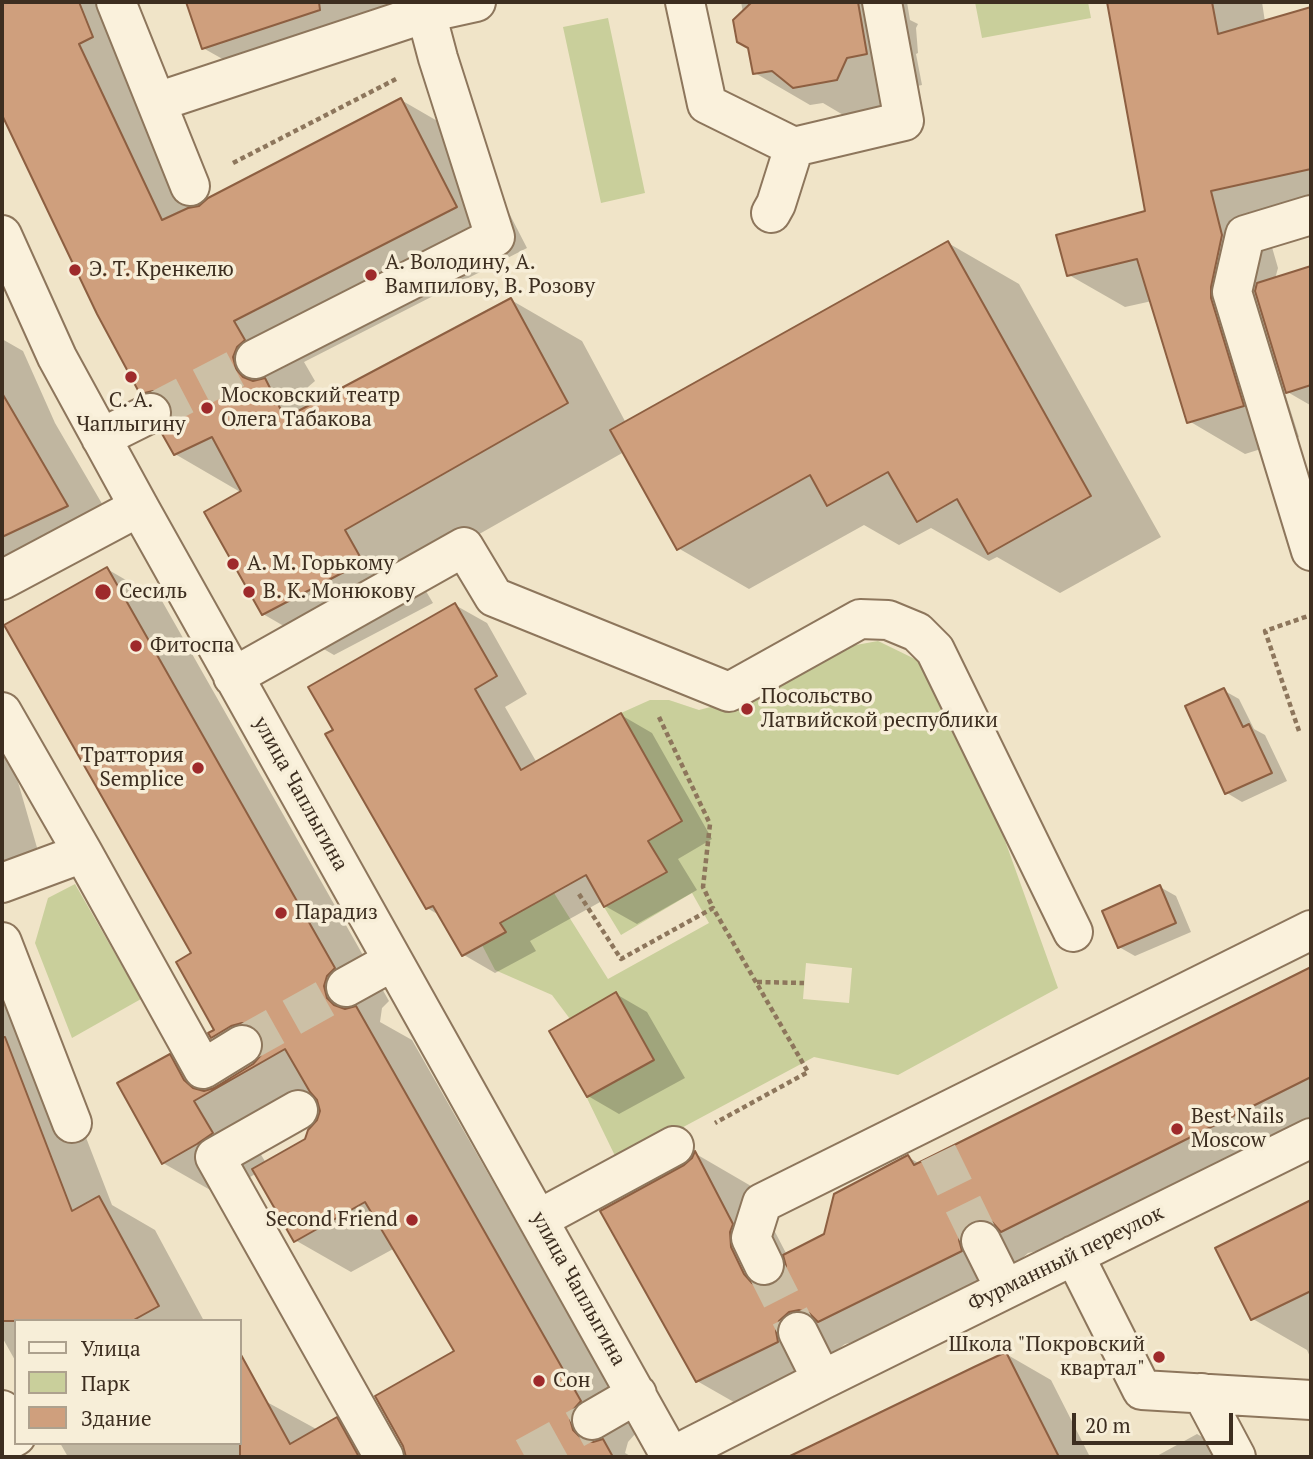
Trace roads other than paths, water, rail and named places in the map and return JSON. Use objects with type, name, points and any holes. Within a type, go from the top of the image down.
[{"type":"street","points":[[116,2],[190,186]]},
{"type":"street","points":[[685,2],[707,104],[794,147],[904,121],[882,2]]},
{"type":"street","points":[[157,102],[426,13],[468,3]]},
{"type":"street","points":[[255,359],[495,237],[426,13]]},
{"type":"street","points":[[771,214],[794,147]]},
{"type":"street","points":[[1311,215],[1245,235],[1232,292],[1311,551]]},
{"type":"street","name":"улица Чаплыгина","points":[[2,235],[10,274],[671,1457]]},
{"type":"street","points":[[101,438],[151,413]]},
{"type":"street","points":[[2,580],[139,507]]},
{"type":"street","points":[[233,677],[464,547],[494,597],[729,692],[860,619],[888,621],[917,632],[935,650],[1073,932]]},
{"type":"street","points":[[2,712],[203,1069],[242,1045]]},
{"type":"street","points":[[2,883],[83,853]]},
{"type":"street","points":[[764,1265],[751,1238],[762,1203],[930,1138],[1311,930]]},
{"type":"street","points":[[2,942],[72,1124]]},
{"type":"street","points":[[345,987],[393,961]]},
{"type":"street","points":[[299,1110],[215,1157],[384,1457]]},
{"type":"street","name":"Фурманный переулок","points":[[671,1457],[1311,1139]]},
{"type":"street","points":[[539,1219],[674,1146]]},
{"type":"street","points":[[981,1241],[1005,1289]]},
{"type":"street","points":[[1074,1255],[1142,1390],[1311,1400]]},
{"type":"street","points":[[798,1332],[822,1380]]},
{"type":"street","points":[[592,1420],[637,1394]]},
{"type":"street","points":[[1202,1394],[1237,1457]]},
{"type":"street","points":[[2,1410],[14,1432]]},
{"type":"tunnel","points":[[151,413],[255,359]]},
{"type":"tunnel","points":[[242,1045],[346,987]]},
{"type":"tunnel","points":[[938,1153],[981,1241]]},
{"type":"tunnel","points":[[764,1265],[798,1332]]},
{"type":"tunnel","points":[[525,1457],[592,1420]]},
{"type":"place","name":"Э. Т. Кренкелю","points":[[75,270]]},
{"type":"place","name":"А. Володину, А. Вампилову, В. Розову","points":[[371,275]]},
{"type":"place","name":"С. А. Чаплыгину","points":[[131,377]]},
{"type":"place","name":"Московский театр Олега Табакова","points":[[207,408]]},
{"type":"place","name":"А. М. Горькому","points":[[233,564]]},
{"type":"place","name":"Сесиль","points":[[103,592]]},
{"type":"place","name":"В. К. Монюкову","points":[[249,592]]},
{"type":"place","name":"Фитоспа","points":[[136,646]]},
{"type":"place","name":"Посольство Латвийской республики","points":[[747,709]]},
{"type":"place","name":"Траттория Semplice","points":[[198,768]]},
{"type":"place","name":"Парадиз","points":[[281,913]]},
{"type":"place","name":"Best Nails Moscow","points":[[1177,1129]]},
{"type":"place","name":"Second Friend","points":[[412,1220]]},
{"type":"place","name":"Школа \"Покровский квартал\"","points":[[1159,1357]]},
{"type":"place","name":"Сон","points":[[539,1381]]}]
